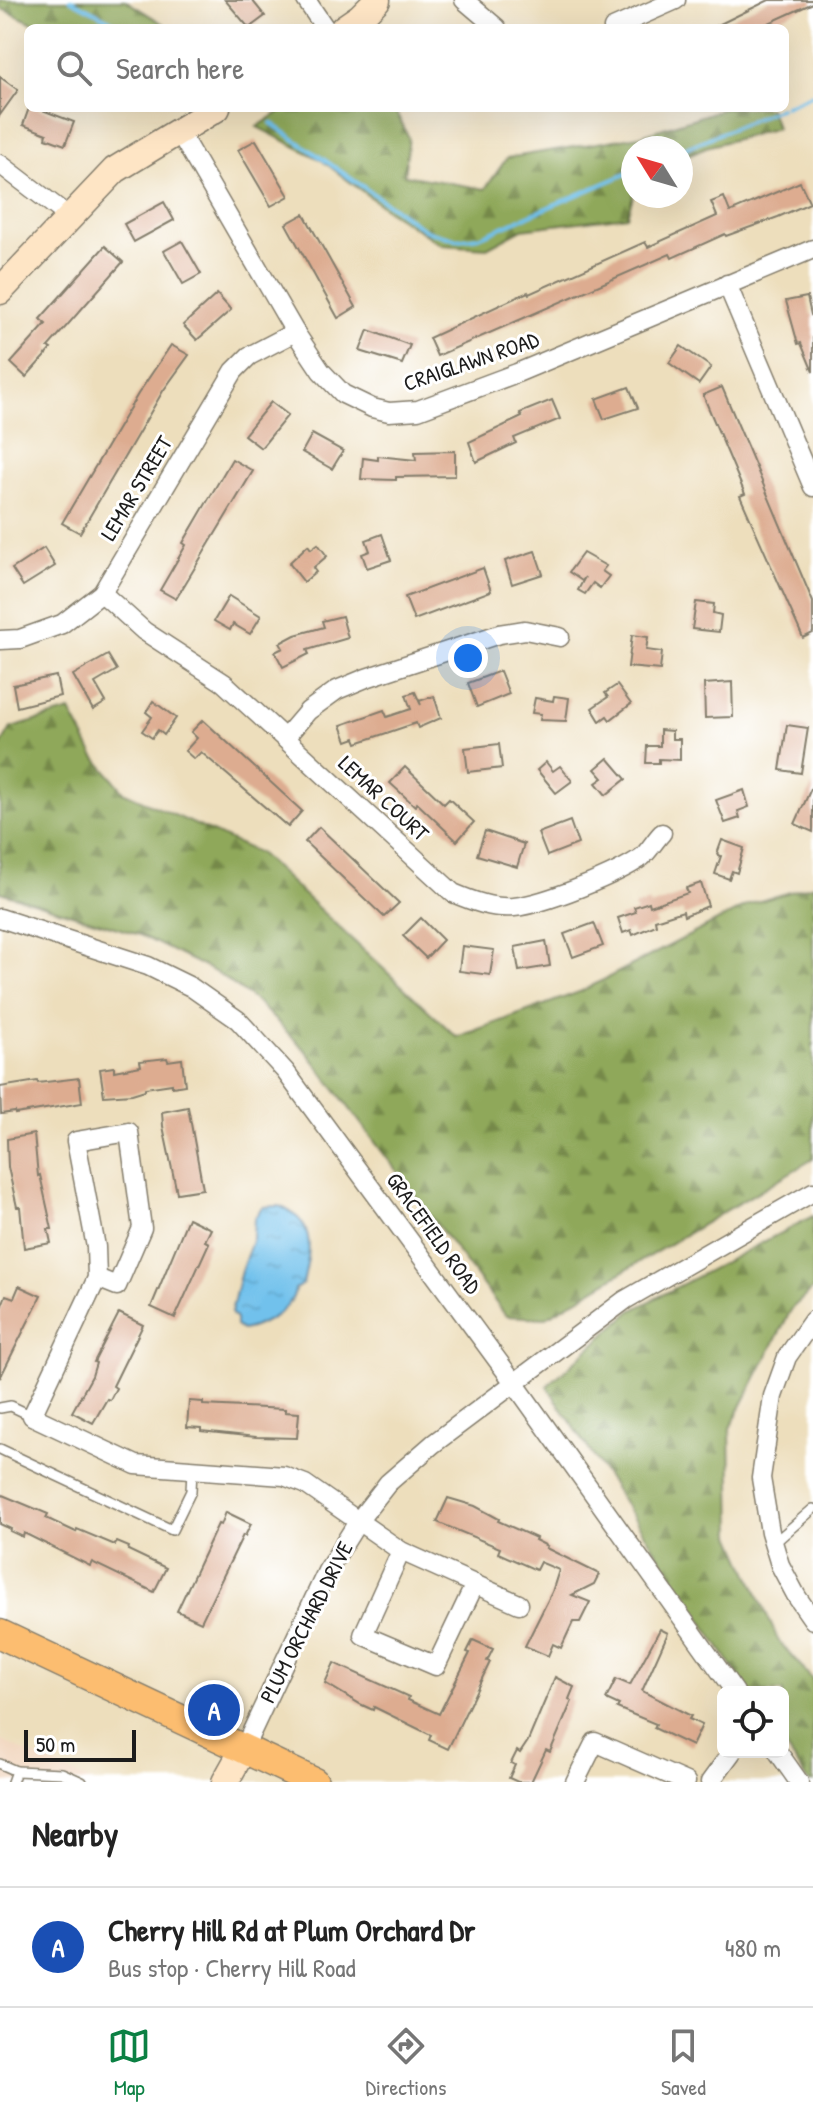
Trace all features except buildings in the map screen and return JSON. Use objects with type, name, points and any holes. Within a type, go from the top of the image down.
[{"type":"main road","points":[[0,1634],[314,1782]]},
{"type":"street","points":[[306,0],[322,24]]},
{"type":"street","points":[[350,24],[377,0]]},
{"type":"street","points":[[464,0],[492,24]]},
{"type":"street","points":[[622,24],[676,0]]},
{"type":"street","points":[[0,291],[115,170],[210,112]]},
{"type":"street","name":"CRAIGLAWN ROAD","points":[[178,130],[295,332],[321,371],[343,394],[372,408],[389,412],[418,410],[517,373],[813,249]]},
{"type":"street","points":[[0,164],[68,216]]},
{"type":"street","points":[[727,284],[813,487]]},
{"type":"street","name":"LEMAR STREET","points":[[0,640],[20,639],[62,624],[102,593],[234,371],[249,356],[295,332]]},
{"type":"street","name":"LEMAR COURT","points":[[102,593],[144,631],[224,683],[453,893],[480,903],[512,907],[531,903],[603,878],[643,856],[662,833]]},
{"type":"street","points":[[285,738],[308,711],[337,690],[366,678],[499,634],[525,630],[560,637]]},
{"type":"street","name":"GRACEFIELD ROAD","points":[[0,918],[148,966],[191,987],[238,1020],[285,1071],[515,1384],[731,1686]]},
{"type":"street","points":[[97,1278],[117,1286],[142,1228],[129,1132],[76,1141],[96,1247],[97,1278],[32,1416],[136,1465],[284,1476],[305,1484],[401,1551],[519,1604]]},
{"type":"street","name":"PLUM ORCHARD DRIVE","points":[[225,1782],[327,1571],[359,1520],[388,1483],[433,1444],[625,1300],[813,1192]]},
{"type":"street","points":[[813,1320],[787,1357],[773,1396],[761,1478],[774,1543],[785,1576],[813,1620]]},
{"type":"street","points":[[401,1551],[363,1635],[436,1666],[475,1584]]},
{"type":"street","points":[[575,1782],[595,1742],[686,1782]]},
{"type":"street","points":[[710,1782],[728,1758]]},
{"type":"street","points":[[782,1758],[799,1782]]},
{"type":"lane","points":[[0,1408],[11,1406],[32,1416]]},
{"type":"lane","points":[[0,1449],[172,1530],[191,1491],[192,1469]]},
{"type":"lane","points":[[774,1543],[813,1509]]},
{"type":"lane","points":[[0,1764],[16,1771],[62,1773],[82,1782]]},
{"type":"lane","points":[[12,1782],[16,1771]]},
{"type":"shaded area","points":[[0,1740],[92,1782],[0,1782]]},
{"type":"green space","points":[[0,0],[125,0],[164,24],[35,24],[0,8]]},
{"type":"green space","points":[[280,112],[338,112],[347,116],[363,112],[396,112],[409,138],[404,175],[485,189],[507,158],[621,139],[621,208],[629,208],[627,216],[522,229],[487,248],[442,245],[387,210],[320,159],[257,127]]},
{"type":"green space","points":[[714,112],[771,112],[777,128],[693,153],[693,136],[639,136]]},
{"type":"green space","points":[[70,711],[94,756],[125,793],[259,853],[457,1037],[582,991],[750,904],[813,885],[813,1159],[545,1318],[506,1316],[307,1052],[257,1002],[217,973],[140,935],[0,892],[0,747],[11,728]]},
{"type":"green space","points":[[813,1216],[813,1289],[792,1308],[730,1428],[732,1535],[778,1640],[813,1680],[813,1782],[809,1782],[789,1752],[789,1686],[745,1686],[547,1386],[631,1311]]},
{"type":"water","points":[[279,1206],[292,1213],[306,1229],[309,1249],[303,1284],[295,1289],[283,1310],[258,1325],[242,1330],[236,1326],[236,1319],[231,1313],[253,1238],[254,1219],[262,1207]]},
{"type":"waterway","points":[[71,0],[117,24]]},
{"type":"waterway","points":[[789,104],[813,94]]},
{"type":"waterway","points":[[693,145],[771,112]]},
{"type":"waterway","points":[[271,123],[425,230],[457,240],[479,237],[621,176]]},
{"type":"place","name":"Cherry Hill Rd at Plum Orchard Dr","points":[[214,1710]]}]
